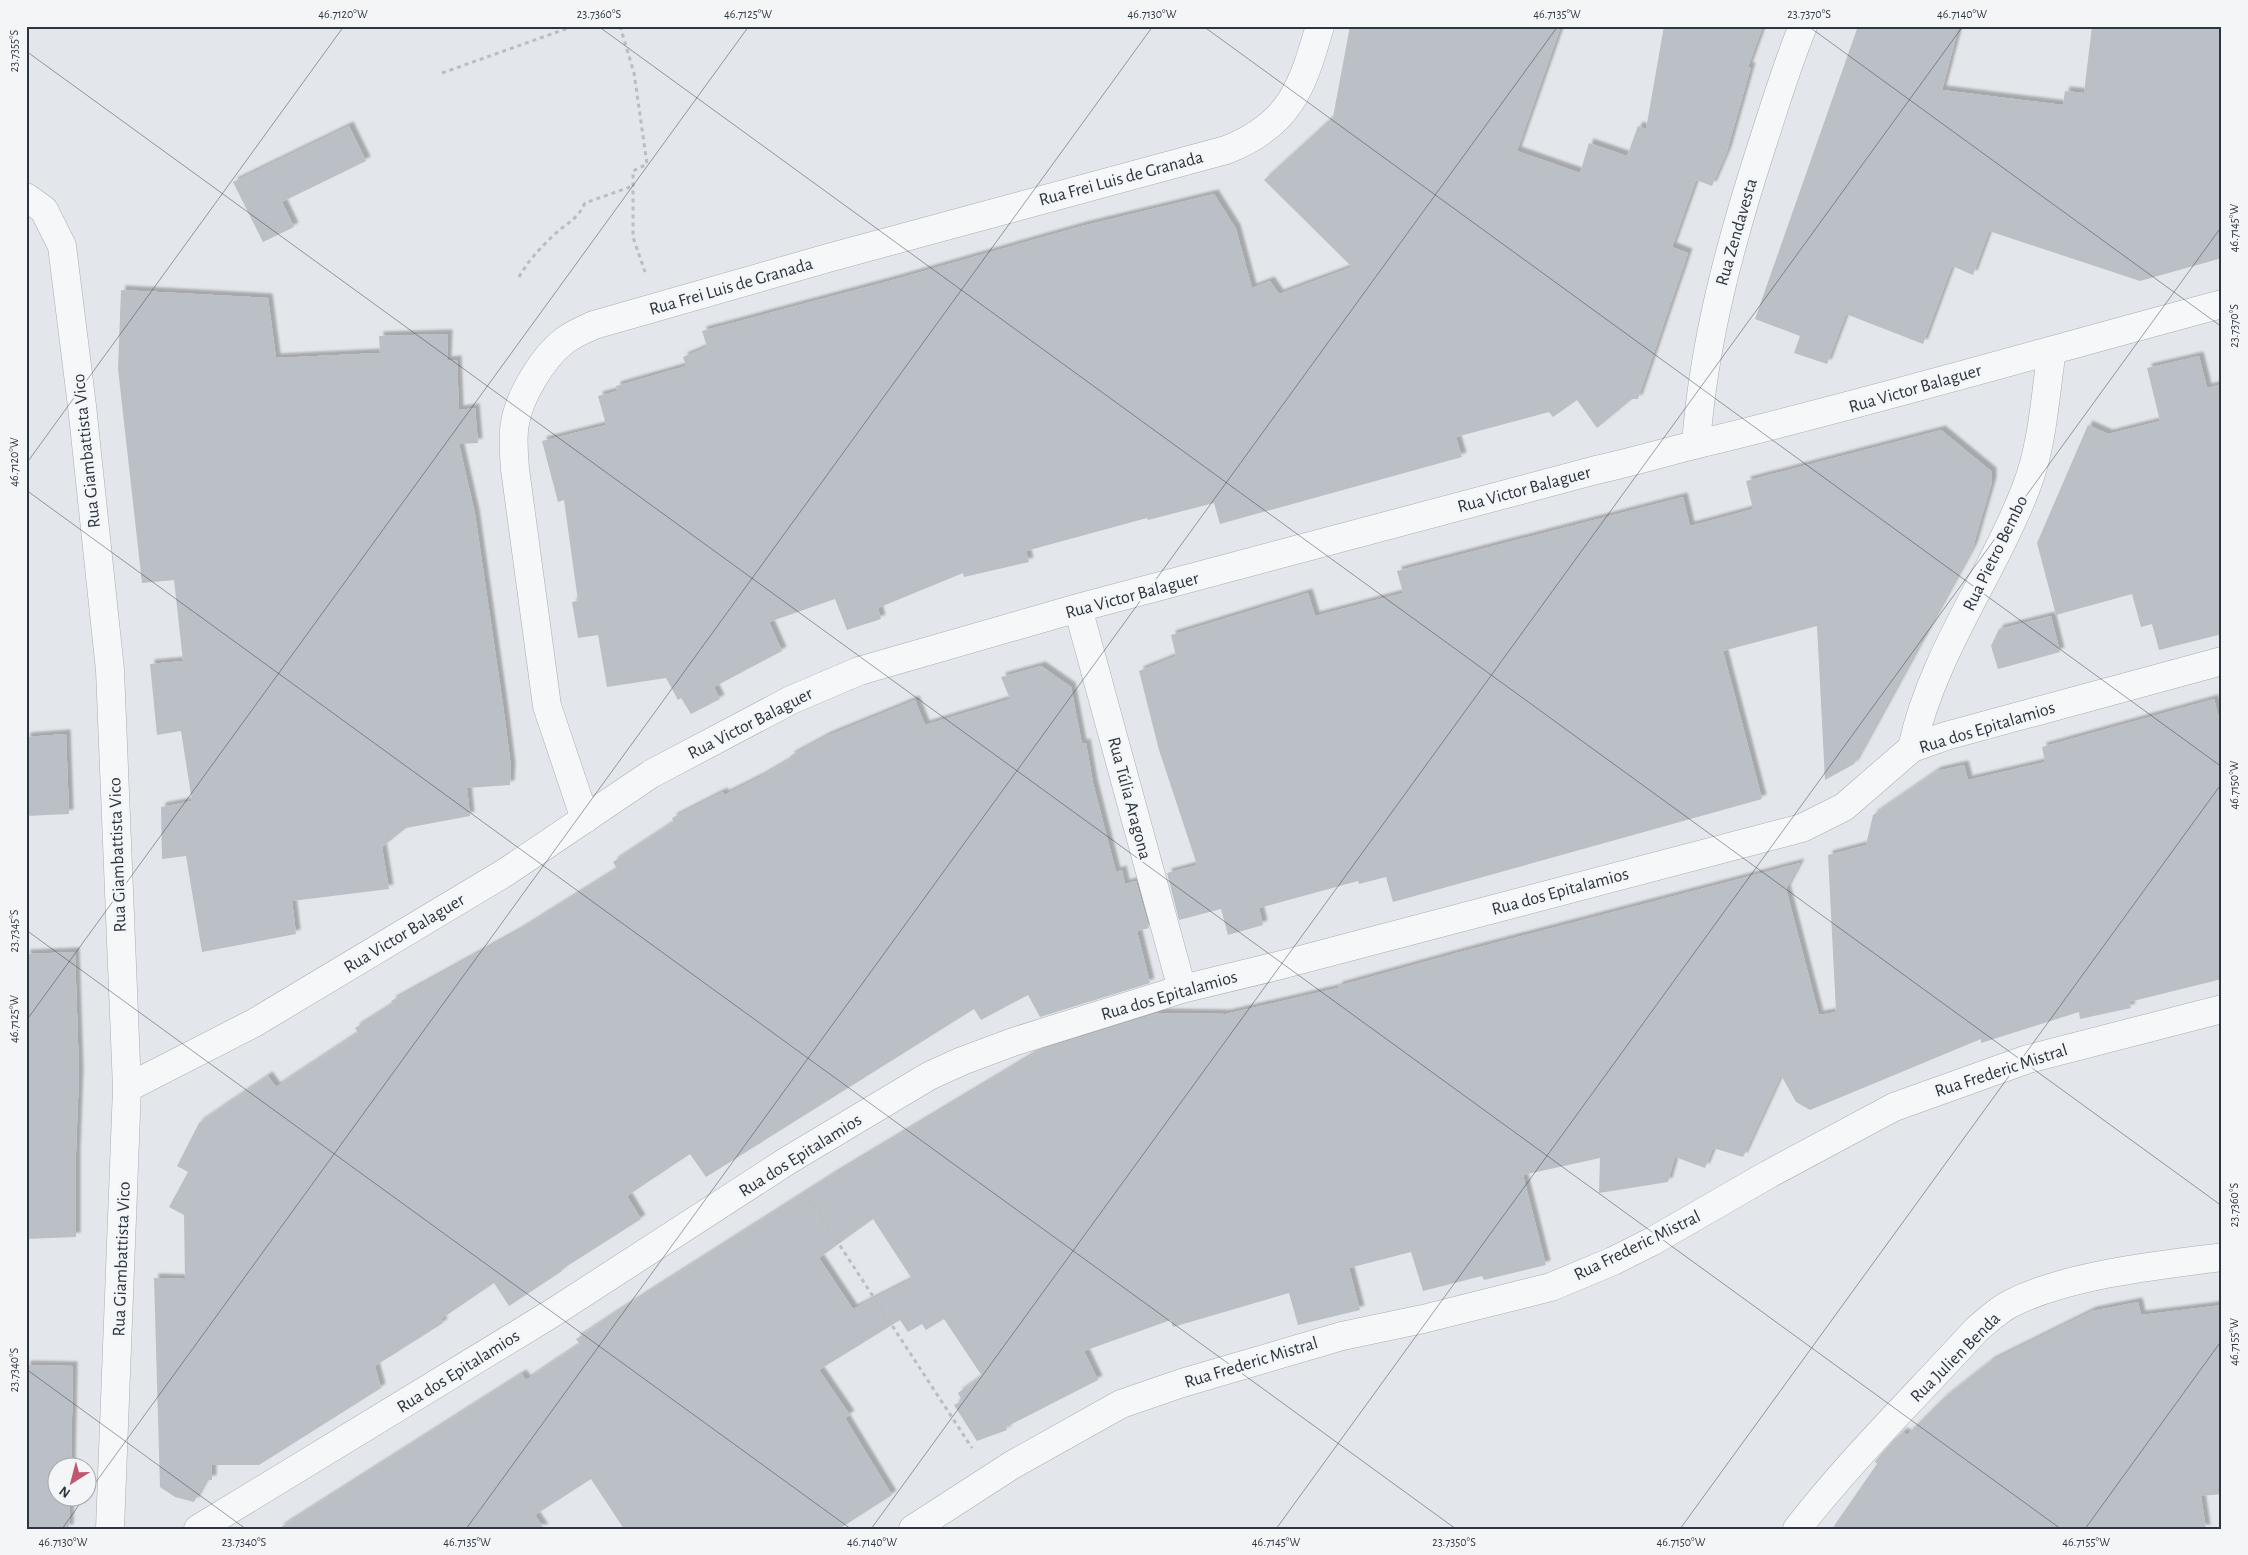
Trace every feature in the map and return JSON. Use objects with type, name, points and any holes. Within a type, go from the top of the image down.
[{"type":"street","name":"Rua Frei Luis de Granada","points":[[585,819],[547,706],[515,469],[513,441],[515,420],[521,402],[541,367],[563,342],[577,332],[594,325],[838,255],[1226,150],[1248,142],[1267,129],[1297,93],[1320,26]]},
{"type":"street","name":"Rua Zendavesta","points":[[1696,444],[1700,390],[1714,311],[1746,194],[1803,26]]},
{"type":"street","name":"Rua Giambattista Vico","points":[[26,197],[44,210],[62,246],[82,406],[110,670],[127,1088],[110,1529]]},
{"type":"street","name":"Rua Victor Balaguer","points":[[127,1088],[254,1023],[506,872],[651,774],[791,700],[859,671],[1078,608],[1696,444],[1814,416],[2222,304]]},
{"type":"street","name":"Rua Pietro Bembo","points":[[1912,748],[1918,720],[1933,683],[1959,625],[2027,487],[2038,447],[2052,350]]},
{"type":"street","name":"Rua Túlia Aragona","points":[[1078,608],[1182,988]]},
{"type":"street","name":"Rua dos Epitalamios","points":[[198,1529],[546,1317],[787,1161],[937,1072],[1013,1042],[1182,988],[1276,966],[1802,828],[1844,807],[1912,748],[1946,736],[2222,661]]},
{"type":"street","name":"Rua Frederic Mistral","points":[[913,1529],[991,1478],[1121,1404],[1182,1383],[1342,1336],[1423,1319],[1551,1287],[1613,1262],[1870,1118],[1932,1092],[2028,1059],[2222,1009]]},
{"type":"street","name":"Rua Julien Benda","points":[[1797,1529],[1835,1481],[1977,1329],[2010,1304],[2033,1294],[2091,1278],[2146,1267],[2222,1258]]},
{"type":"path","points":[[442,73],[574,26]]},
{"type":"path","points":[[620,26],[634,73],[648,164],[633,171],[633,236],[656,308]]},
{"type":"path","points":[[518,277],[528,262],[555,234],[578,217],[585,203],[633,186]]},
{"type":"path","points":[[787,1161],[991,1478]]},
{"type":"building","points":[[1350,26],[1561,26],[1517,151],[1580,173],[1589,143],[1627,156],[1638,126],[1646,129],[1664,26],[1763,26],[1748,67],[1751,67],[1727,151],[1712,186],[1696,180],[1672,247],[1688,253],[1638,399],[1632,399],[1597,428],[1577,400],[1553,417],[1549,412],[1456,437],[1462,457],[1220,524],[1214,503],[1148,520],[1147,518],[1026,551],[1029,562],[964,577],[963,573],[878,608],[881,619],[847,630],[835,599],[769,622],[782,651],[714,687],[720,699],[691,714],[681,698],[678,700],[666,678],[607,687],[598,635],[578,638],[572,602],[578,601],[564,500],[558,502],[542,441],[606,425],[598,396],[617,391],[616,386],[686,366],[683,357],[707,347],[702,331],[889,281],[1082,226],[1214,194],[1236,229],[1252,288],[1270,281],[1279,294],[1352,267],[1264,180],[1333,117]]},
{"type":"building","points":[[1858,26],[1959,26],[1942,90],[2063,105],[2065,91],[2084,93],[2092,26],[2222,26],[2222,258],[2140,281],[1989,231],[1973,275],[1952,266],[1923,344],[1846,314],[1827,364],[1794,353],[1800,336],[1755,319]]},
{"type":"building","points":[[349,126],[366,161],[282,202],[294,227],[263,242],[233,182]]},
{"type":"building","points":[[121,290],[268,298],[276,358],[380,353],[379,336],[448,334],[447,361],[457,360],[459,410],[475,408],[478,443],[459,444],[475,514],[503,705],[511,767],[510,785],[467,788],[470,816],[406,828],[382,847],[389,889],[292,901],[296,934],[202,952],[186,856],[162,859],[161,807],[192,801],[181,731],[157,735],[150,664],[183,661],[174,580],[142,583],[118,369]]},
{"type":"building","points":[[2199,356],[2207,388],[2222,384],[2222,634],[2159,650],[2152,624],[2141,627],[2132,594],[2056,615],[2037,543],[2088,425],[2108,434],[2160,421],[2147,368]]},
{"type":"building","points":[[1941,430],[1992,472],[1992,482],[1973,547],[1854,764],[1825,780],[1817,626],[1723,651],[1762,799],[1393,902],[1386,877],[1359,884],[1358,881],[1259,908],[1263,925],[1228,935],[1221,909],[1179,920],[1167,873],[1197,865],[1159,750],[1139,671],[1176,656],[1171,635],[1308,593],[1315,616],[1403,593],[1397,571],[1683,497],[1690,526],[1753,509],[1746,481]]},
{"type":"building","points":[[2051,616],[2060,652],[1998,669],[1991,646],[1999,629]]},
{"type":"building","points":[[1041,666],[1071,687],[1082,744],[1086,743],[1093,783],[1116,872],[1122,870],[1125,884],[1136,881],[1149,928],[1137,931],[1150,983],[1040,1017],[1028,995],[981,1020],[974,1009],[706,1177],[690,1154],[627,1196],[641,1219],[509,1306],[494,1283],[441,1319],[443,1323],[375,1366],[381,1388],[259,1465],[212,1465],[212,1480],[206,1480],[194,1502],[175,1497],[160,1487],[154,1278],[185,1279],[184,1215],[169,1207],[188,1172],[177,1166],[199,1123],[268,1076],[276,1087],[358,1033],[355,1028],[393,1004],[391,1001],[518,931],[617,869],[613,862],[674,822],[672,818],[723,792],[724,795],[760,777],[791,759],[790,756],[827,736],[915,700],[925,725],[1010,699],[1001,677]]},
{"type":"building","points":[[2214,699],[2222,730],[2222,979],[2129,1002],[2131,1008],[2080,1019],[2079,1012],[1981,1043],[1981,1039],[1810,1110],[1796,1102],[1781,1075],[1743,1157],[1713,1148],[1705,1168],[1675,1157],[1668,1182],[1599,1193],[1600,1158],[1523,1175],[1546,1265],[1484,1280],[1482,1276],[1423,1291],[1411,1252],[1349,1268],[1360,1310],[1298,1325],[1289,1293],[1173,1327],[1171,1320],[1084,1351],[1098,1380],[1006,1427],[1007,1430],[977,1441],[954,1405],[962,1401],[958,1393],[982,1376],[944,1319],[926,1330],[922,1324],[908,1332],[900,1320],[819,1370],[850,1415],[845,1418],[892,1495],[839,1529],[624,1529],[591,1479],[535,1515],[544,1529],[278,1529],[522,1374],[526,1380],[580,1344],[576,1339],[609,1317],[834,1174],[1042,1049],[1158,1013],[1226,1014],[1338,988],[1338,986],[1464,951],[1800,863],[1786,889],[1819,1015],[1836,1012],[1828,855],[1866,845],[1873,815],[1937,771],[1964,765],[1968,780],[2045,762],[2042,747]],"holes":[[[873,1219],[912,1279],[853,1309],[819,1258]]]},
{"type":"building","points":[[66,734],[69,814],[26,816],[26,737]]},
{"type":"building","points":[[75,952],[79,1073],[76,1152],[76,1237],[26,1239],[26,954]]},
{"type":"building","points":[[2138,1302],[2141,1315],[2222,1305],[2222,1494],[2201,1496],[2206,1529],[1832,1529],[1877,1464],[1875,1461],[1894,1440],[1903,1432],[1907,1435],[1944,1398],[1991,1361],[2092,1311]]},
{"type":"building","points":[[26,1365],[73,1366],[71,1458],[48,1458],[48,1508],[70,1508],[69,1529],[26,1529]]}]
